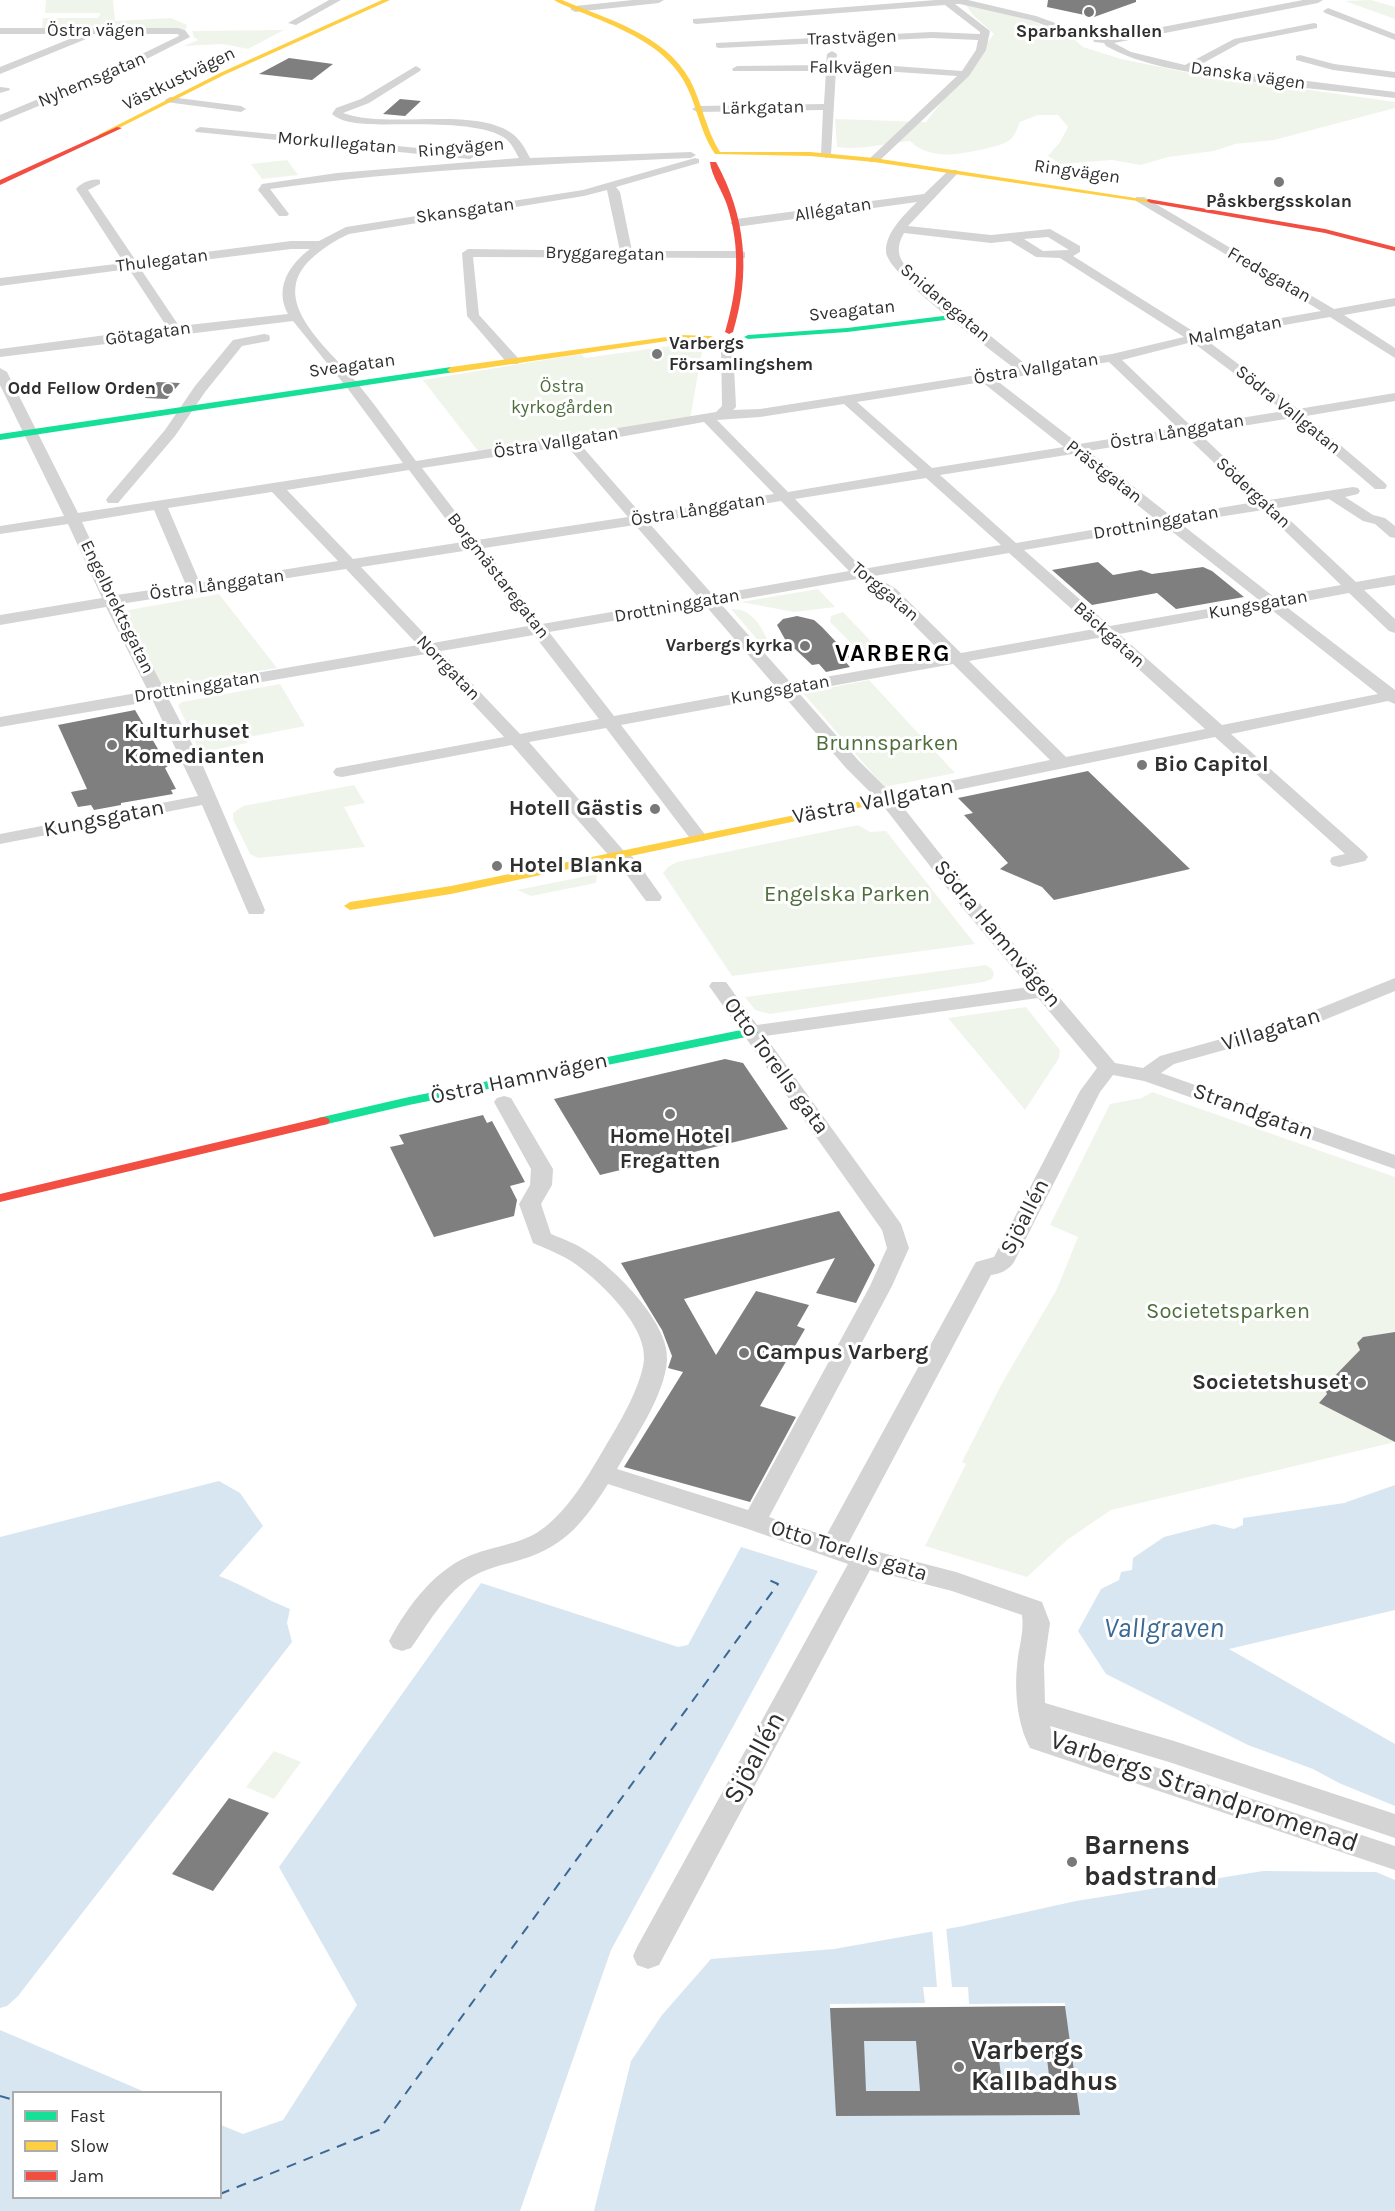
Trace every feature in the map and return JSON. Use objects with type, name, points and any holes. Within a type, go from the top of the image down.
[{"type":"street","points":[[293,23],[336,0]]},
{"type":"street","name":"Västkustvägen","points":[[346,16],[371,0]]},
{"type":"street","name":"Västkustvägen","points":[[0,183],[346,16],[387,0]]},
{"type":"street","points":[[557,0],[638,38],[665,54],[685,78],[697,109],[710,155],[726,185],[736,223],[741,255],[739,303],[729,332]]},
{"type":"street","points":[[575,9],[659,0]]},
{"type":"street","points":[[785,0],[831,39],[833,44],[826,155]]},
{"type":"street","points":[[1110,40],[1296,2],[1318,0]]},
{"type":"street","points":[[874,160],[965,74],[981,50],[985,31],[945,1]]},
{"type":"street","name":"Danska vägen","points":[[696,21],[810,20],[945,1],[969,2],[1033,18],[1081,37],[1110,40],[1111,46],[1158,63],[1395,95]]},
{"type":"street","points":[[1328,11],[1395,37]]},
{"type":"street","points":[[1186,68],[1231,42],[1314,26]]},
{"type":"street","name":"Östra vägen","points":[[0,31],[178,31],[183,32],[185,38],[182,40]]},
{"type":"street","points":[[0,71],[93,31]]},
{"type":"street","name":"Trastvägen","points":[[719,45],[939,35],[984,37]]},
{"type":"street","points":[[1245,39],[1265,46]]},
{"type":"street","name":"Nyhemsgatan","points":[[0,118],[119,69],[182,40]]},
{"type":"street","points":[[1300,58],[1334,68],[1395,75]]},
{"type":"street","name":"Falkvägen","points":[[737,69],[830,67],[965,74]]},
{"type":"street","points":[[416,69],[365,101],[339,110],[337,114],[365,120],[487,128],[507,135],[517,144],[526,161]]},
{"type":"street","points":[[175,100],[241,109]]},
{"type":"street","name":"Lärkgatan","points":[[697,109],[829,107]]},
{"type":"street","name":"Morkullegatan","points":[[200,130],[464,155],[509,162]]},
{"type":"street","name":"Ringvägen","points":[[283,214],[264,190],[266,186],[338,176],[526,161],[710,155],[826,155],[1140,199],[1325,231],[1395,249]]},
{"type":"street","name":"Skansgatan","points":[[296,317],[288,297],[291,274],[340,233],[352,229],[610,187],[710,155]]},
{"type":"street","name":"Snidaregatan","points":[[953,172],[899,229],[892,250],[895,261],[909,277],[1026,370]]},
{"type":"street","points":[[96,182],[82,189],[175,330]]},
{"type":"street","points":[[610,187],[614,192],[627,254]]},
{"type":"street","name":"Allégatan","points":[[736,223],[930,197]]},
{"type":"street","name":"Fredsgatan","points":[[1140,199],[1395,354]]},
{"type":"street","points":[[899,229],[991,239],[1050,233],[1076,249],[1076,252],[1063,255],[1040,254],[1012,237]]},
{"type":"street","name":"Thulegatan","points":[[0,282],[291,245],[323,245]]},
{"type":"street","name":"Bryggaregatan","points":[[513,361],[473,316],[466,258],[468,254],[741,255]]},
{"type":"street","name":"Södra Vallgatan","points":[[1063,255],[1193,337],[1294,413],[1380,486]]},
{"type":"street","name":"Malmgatan","points":[[1112,358],[1158,348],[1193,337],[1395,302]]},
{"type":"street","name":"Sveagatan","points":[[748,337],[840,331],[959,316]]},
{"type":"street","name":"Götagatan","points":[[0,354],[175,330],[296,317]]},
{"type":"street","name":"Borgmästaregatan","points":[[296,317],[352,385],[410,465],[698,837]]},
{"type":"street","points":[[729,332],[748,337],[748,341],[742,345],[727,346],[712,342],[711,338],[715,334],[729,332]]},
{"type":"street","points":[[113,500],[170,433],[238,343],[264,338]]},
{"type":"street","name":"Sveagatan","points":[[0,437],[666,339],[711,338]]},
{"type":"street","points":[[714,417],[729,407],[727,346]]},
{"type":"street","name":"Östra Vallgatan","points":[[0,530],[714,417],[759,413],[1112,358]]},
{"type":"street","name":"Södergatan","points":[[1112,358],[1395,628]]},
{"type":"street","name":"Engelbrektsgatan","points":[[0,372],[81,534],[111,601],[160,694],[256,910]]},
{"type":"street","name":"Prästgatan","points":[[984,377],[1394,697]]},
{"type":"street","name":"Östra Långgatan","points":[[0,620],[1395,398]]},
{"type":"street","name":"Bäckgatan","points":[[846,399],[1359,857],[1339,861]]},
{"type":"street","name":"Torggatan","points":[[714,417],[860,574],[890,592],[1063,764]]},
{"type":"street","name":"Södra Hamnvägen","points":[[570,441],[852,764],[887,799],[968,902],[1108,1068]]},
{"type":"street","name":"Norrgatan","points":[[275,486],[517,740],[617,854]]},
{"type":"street","name":"Drottninggatan","points":[[0,722],[1353,491]]},
{"type":"street","points":[[1333,495],[1368,518],[1380,521],[1395,534]]},
{"type":"street","points":[[159,504],[195,588]]},
{"type":"street","name":"Kungsgatan","points":[[342,772],[957,658],[1395,580]]},
{"type":"street","name":"Västra Vallgatan","points":[[350,906],[451,890],[698,837],[1394,697]]},
{"type":"street","name":"Kungsgatan","points":[[0,839],[208,799]]},
{"type":"street","points":[[617,854],[628,863],[653,897]]},
{"type":"street","name":"Villagatan","points":[[1148,1075],[1159,1064],[1173,1058],[1300,1023],[1395,984]]},
{"type":"street","name":"Otto Torells gata","points":[[719,986],[893,1229],[898,1248],[876,1295],[754,1521],[863,1559],[956,1582],[1033,1609],[1038,1618],[1031,1662],[1031,1710]]},
{"type":"street","name":"Östra Hamnvägen","points":[[0,1198],[409,1101],[751,1032],[1043,991]]},
{"type":"street","name":"Strandgatan","points":[[1108,1068],[1148,1075],[1395,1162]]},
{"type":"street","name":"Sjöallén","points":[[833,1548],[984,1267],[993,1268],[1003,1262],[1090,1091],[1108,1068]]},
{"type":"street","points":[[402,1641],[439,1588],[454,1574],[483,1560],[545,1540],[567,1520],[602,1473],[621,1442],[650,1380],[656,1358],[649,1332],[615,1285],[581,1257],[541,1238],[530,1204],[541,1185],[542,1169],[504,1102]]},
{"type":"street","points":[[602,1473],[754,1521]]},
{"type":"street","name":"Sjöallén","points":[[648,1956],[863,1559]]},
{"type":"street","points":[[1031,1710],[1174,1752],[1395,1826]]},
{"type":"street","name":"Varbergs Strandpromenad","points":[[1031,1710],[1040,1740],[1395,1858]]},
{"type":"green space","points":[[46,0],[113,0],[115,21],[171,18],[187,25],[186,29],[42,29],[43,18],[98,18],[101,13],[45,13]]},
{"type":"green space","points":[[1371,0],[1395,7],[1395,19],[1345,1]]},
{"type":"green space","points":[[966,5],[1025,18],[1074,39],[1083,47],[1121,59],[1190,73],[1395,102],[1395,108],[1274,140],[1235,144],[1214,151],[1168,157],[1141,165],[1112,160],[1061,164],[1048,156],[1060,142],[1068,127],[1058,115],[1038,115],[1020,122],[1014,135],[1008,141],[966,153],[936,154],[910,141],[864,147],[837,147],[835,119],[926,122],[994,34],[973,15]]},
{"type":"green space","points":[[284,30],[248,49],[223,44],[184,46],[198,40],[192,31]]},
{"type":"green space","points":[[287,160],[298,175],[262,179],[251,164]]},
{"type":"green space","name":"Östra kyrkogården","points":[[674,342],[699,343],[703,346],[690,419],[478,451],[423,380],[581,354],[585,358],[677,345]]},
{"type":"green space","points":[[818,589],[835,607],[794,612],[741,602]]},
{"type":"green space","points":[[219,594],[277,668],[162,687],[123,611]]},
{"type":"green space","points":[[731,609],[748,613],[757,621],[766,637],[762,645]]},
{"type":"green space","points":[[843,612],[885,656],[865,657],[830,622],[831,616]]},
{"type":"green space","name":"Brunnsparken","points":[[869,680],[955,773],[884,787],[803,693]]},
{"type":"green space","points":[[280,684],[305,726],[249,737],[247,743],[208,751],[198,748],[178,705],[182,702]]},
{"type":"green space","points":[[354,785],[365,803],[344,807],[365,847],[258,858],[250,854],[233,819],[233,813],[243,806]]},
{"type":"green space","name":"Engelska Parken","points":[[858,825],[870,832],[886,831],[975,944],[732,976],[663,873],[677,862]]},
{"type":"green space","points":[[597,874],[596,883],[531,896],[517,890]]},
{"type":"green space","points":[[986,965],[992,969],[994,974],[992,979],[984,982],[770,1014],[755,1010],[745,997]]},
{"type":"green space","points":[[1026,1007],[1060,1050],[1059,1058],[1025,1110],[948,1018]]},
{"type":"green space","name":"Societetsparken","points":[[1152,1092],[1395,1177],[1395,1442],[1111,1510],[1067,1540],[1027,1577],[925,1546],[966,1464],[962,1462],[1001,1385],[1057,1289],[1078,1237],[1050,1225],[1110,1104],[1142,1098]]},
{"type":"green space","points":[[274,1751],[301,1762],[274,1799],[246,1787]]},
{"type":"water","points":[[219,1481],[240,1493],[263,1526],[219,1576],[290,1609],[287,1623],[292,1642],[18,1996],[7,2006],[0,2008],[0,1537]]},
{"type":"water","name":"Vallgraven","points":[[1395,1485],[1395,1610],[1229,1649],[1395,1744],[1395,1806],[1339,1783],[1313,1769],[1248,1745],[1106,1674],[1078,1631],[1101,1589],[1119,1580],[1121,1572],[1132,1570],[1133,1558],[1164,1537],[1214,1524],[1234,1529],[1243,1525],[1243,1518],[1344,1503]]},
{"type":"water","points":[[741,1547],[818,1571],[611,1950],[520,2211],[0,2211],[0,2030],[143,2091],[12,2091],[12,2199],[222,2199],[222,2125],[243,2134],[283,2120],[357,2005],[279,1867],[481,1583],[678,1647],[688,1645]]},
{"type":"water","points":[[1263,1871],[1376,1872],[1395,1880],[1395,2211],[594,2211],[631,2061],[662,2015],[711,1959],[834,1949],[963,1926],[1076,1901]]},
{"type":"pier","points":[[946,1926],[952,1987],[968,1987],[969,2004],[1065,2003],[1065,2006],[830,2008],[830,2004],[925,2003],[923,1987],[937,1987],[932,1929]]},
{"type":"building","name":"Sparbankshallen","points":[[1048,0],[1136,0],[1136,2],[1094,17],[1047,7]]},
{"type":"building","points":[[289,58],[333,64],[312,80],[259,74]]},
{"type":"building","points":[[400,99],[421,101],[405,116],[383,114]]},
{"type":"building","name":"Odd Fellow Orden","points":[[157,382],[180,383],[167,399],[145,398]]},
{"type":"building","points":[[1098,562],[1113,575],[1141,570],[1152,574],[1203,567],[1212,571],[1244,597],[1176,609],[1157,593],[1092,605],[1052,570]]},
{"type":"building","name":"Varbergs kyrka","points":[[797,616],[814,620],[822,627],[851,658],[843,659],[850,667],[826,672],[819,664],[812,665],[795,649],[791,650],[777,625],[783,619]]},
{"type":"building","name":"Kulturhuset Komedianten","points":[[135,710],[168,766],[165,768],[176,789],[171,790],[173,794],[94,810],[91,805],[78,807],[71,792],[87,789],[58,725]]},
{"type":"building","points":[[1088,771],[1190,869],[1054,900],[1042,887],[1000,869],[1008,863],[964,815],[973,813],[958,798]]},
{"type":"building","name":"Home Hotel Fregatten","points":[[725,1059],[743,1063],[788,1129],[600,1175],[554,1099]]},
{"type":"building","points":[[483,1115],[487,1123],[492,1121],[525,1182],[510,1186],[517,1200],[514,1216],[434,1237],[390,1147],[404,1144],[399,1135]]},
{"type":"building","name":"Campus Varberg","points":[[839,1211],[875,1265],[856,1303],[816,1293],[835,1258],[684,1299],[716,1355],[756,1291],[809,1305],[797,1326],[805,1329],[760,1406],[796,1417],[750,1502],[624,1467],[683,1372],[668,1368],[672,1356],[662,1330],[621,1263]]},
{"type":"building","name":"Societetshuset","points":[[1395,1332],[1395,1442],[1319,1403],[1327,1394],[1324,1387],[1360,1350],[1357,1343],[1363,1337]]},
{"type":"building","points":[[229,1798],[269,1813],[213,1891],[172,1874]]},
{"type":"building","name":"Varbergs Kallbadhus","points":[[1065,2006],[1080,2115],[836,2116],[830,2008]],"holes":[[[864,2041],[916,2041],[920,2091],[866,2091]],[[1045,2042],[1051,2092],[1003,2092],[997,2043]]]},
{"type":"ferry route","points":[[222,2193],[379,2130],[778,1584],[767,1579]]},
{"type":"ferry route","points":[[0,2096],[12,2099]]},
{"type":"traffic: fast","points":[[748,337],[847,330],[959,316]]},
{"type":"traffic: fast","points":[[0,437],[451,370]]},
{"type":"traffic: fast","points":[[323,1121],[409,1101],[751,1032]]},
{"type":"traffic: slow","points":[[101,135],[222,74],[387,0]]},
{"type":"traffic: slow","points":[[557,0],[644,39],[674,62],[690,86],[707,135],[717,153]]},
{"type":"traffic: slow","points":[[722,154],[810,154],[874,160],[1151,201]]},
{"type":"traffic: slow","points":[[451,370],[681,337],[711,338]]},
{"type":"traffic: slow","points":[[350,906],[451,890],[887,799]]},
{"type":"traffic: jam","points":[[0,183],[119,128]]},
{"type":"traffic: jam","points":[[713,164],[731,205],[740,246],[740,289],[729,332]]},
{"type":"traffic: jam","points":[[1151,201],[1325,231],[1395,249]]},
{"type":"traffic: jam","points":[[0,1198],[323,1121]]},
{"type":"place","name":"Sparbankshallen","points":[[1089,12]]},
{"type":"place","name":"Påskbergsskolan","points":[[1279,182]]},
{"type":"place","name":"Varbergs Församlingshem","points":[[657,354]]},
{"type":"place","name":"Odd Fellow Orden","points":[[168,389]]},
{"type":"place","name":"Varbergs kyrka","points":[[805,646]]},
{"type":"place","name":"Kulturhuset Komedianten","points":[[112,745]]},
{"type":"place","name":"Bio Capitol","points":[[1142,765]]},
{"type":"place","name":"Hotell Gästis","points":[[655,809]]},
{"type":"place","name":"Hotel Blanka","points":[[497,866]]},
{"type":"place","name":"Home Hotel Fregatten","points":[[670,1114]]},
{"type":"place","name":"Campus Varberg","points":[[744,1353]]},
{"type":"place","name":"Societetshuset","points":[[1361,1383]]},
{"type":"place","name":"Barnens badstrand","points":[[1072,1862]]},
{"type":"place","name":"Varbergs Kallbadhus","points":[[959,2067]]},
{"type":"district","name":"VARBERG","points":[[893,654]]}]
